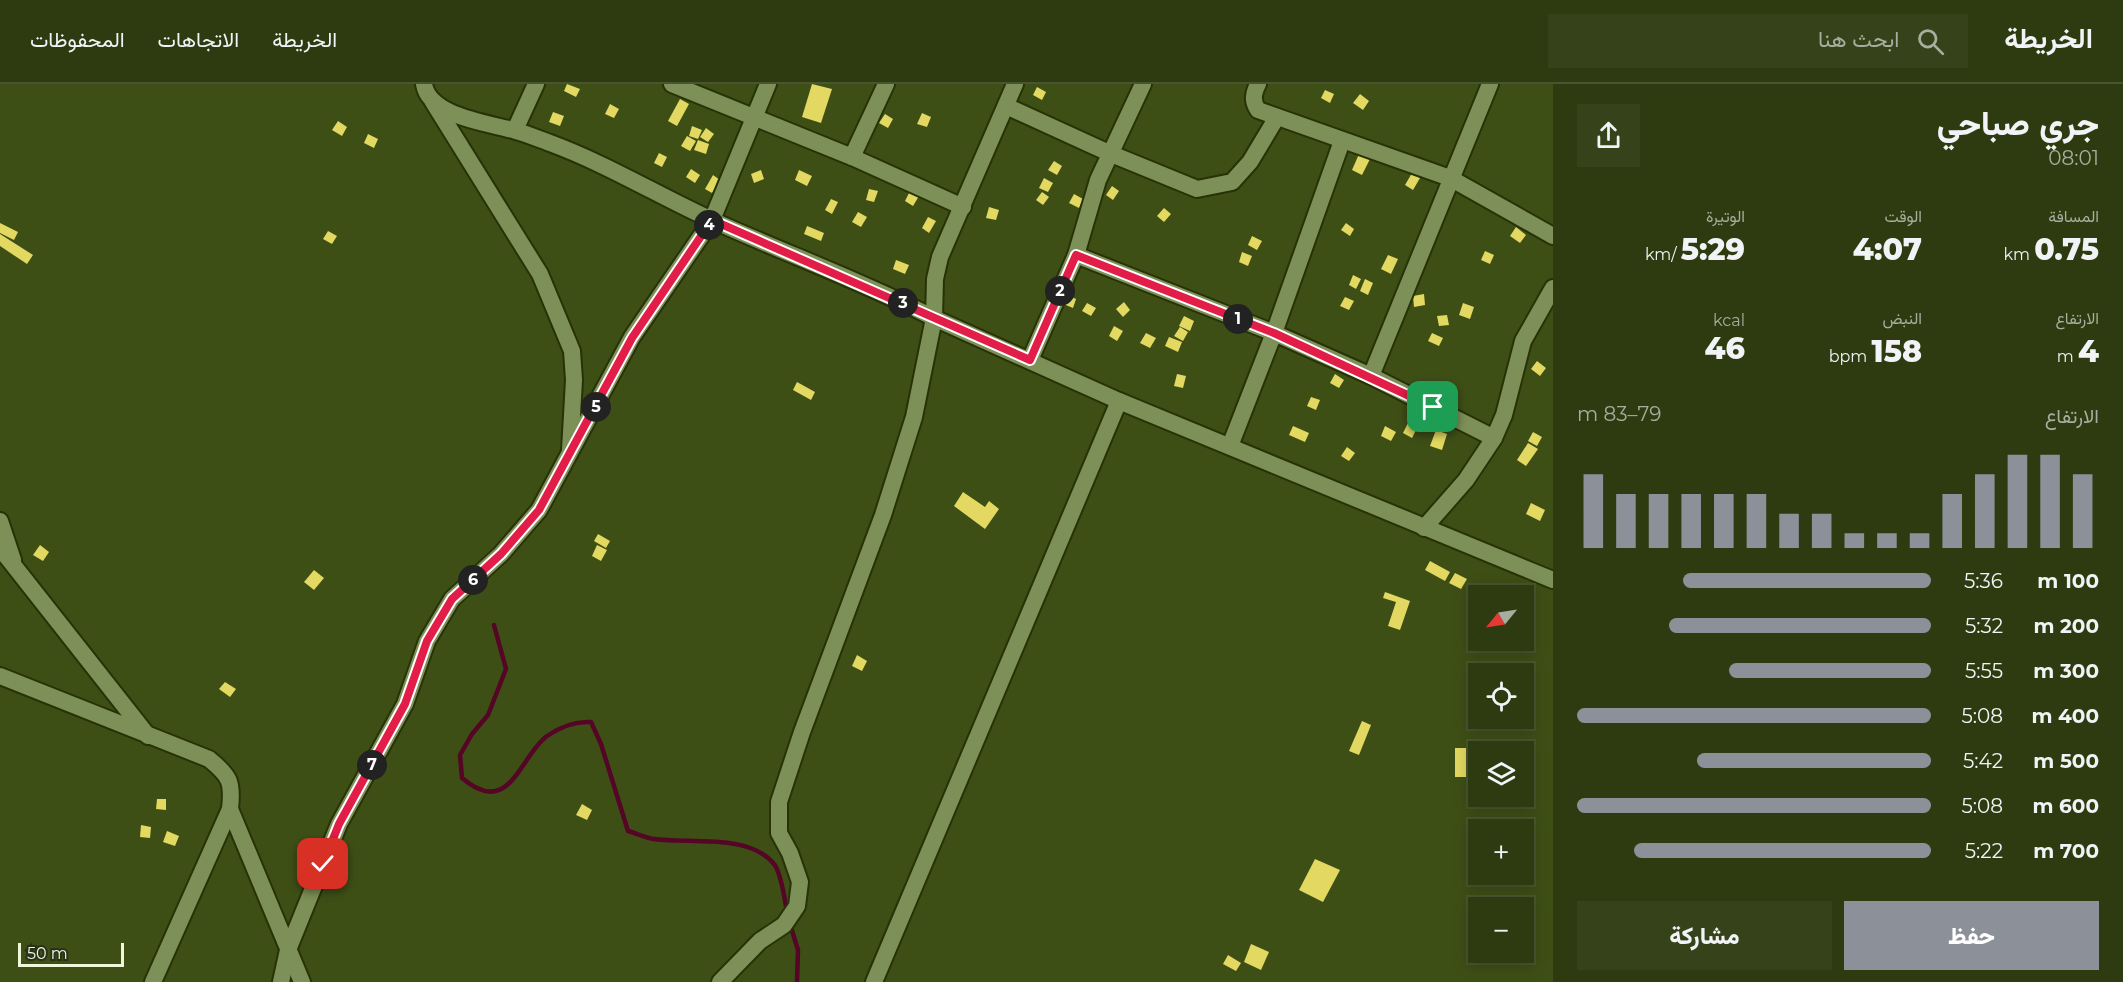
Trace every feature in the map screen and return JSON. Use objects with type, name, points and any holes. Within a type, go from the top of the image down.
[{"type":"street","points":[[424,84],[540,274],[572,351],[574,380],[570,453]]},
{"type":"street","points":[[514,130],[536,84]]},
{"type":"street","points":[[672,84],[852,157],[963,207]]},
{"type":"street","points":[[281,982],[288,950],[339,824],[405,704],[427,641],[452,599],[501,554],[539,510],[632,338],[712,220],[768,84]]},
{"type":"street","points":[[852,157],[886,84]]},
{"type":"street","points":[[720,982],[760,941],[784,925],[797,906],[800,882],[790,853],[779,833],[779,802],[801,732],[883,515],[914,417],[934,318],[936,279],[940,257],[1015,84]]},
{"type":"street","points":[[1030,360],[1076,255],[1087,212],[1109,153],[1143,84]]},
{"type":"street","points":[[1258,84],[1254,93],[1254,103],[1258,110],[1450,178],[1553,236]]},
{"type":"street","points":[[1371,376],[1490,84]]},
{"type":"street","points":[[433,102],[483,124],[514,130],[598,164],[712,220],[1119,401],[1553,580]]},
{"type":"street","points":[[1006,106],[1109,153],[1197,189],[1232,182],[1242,173],[1277,117]]},
{"type":"street","points":[[1230,446],[1274,333],[1342,141]]},
{"type":"street","points":[[1076,255],[1274,333],[1371,376],[1494,438]]},
{"type":"street","points":[[1424,528],[1466,480],[1494,438],[1504,415],[1523,341],[1553,288]]},
{"type":"street","points":[[874,982],[1119,401]]},
{"type":"street","points":[[0,521],[14,565]]},
{"type":"street","points":[[0,548],[148,737]]},
{"type":"street","points":[[0,676],[148,737],[209,759],[226,773],[232,789],[230,809],[153,982]]},
{"type":"street","points":[[230,809],[302,982]]},
{"type":"building","points":[[567,84],[580,89],[576,97],[564,91]]},
{"type":"building","points":[[812,84],[832,89],[821,123],[802,117]]},
{"type":"building","points":[[1037,87],[1046,92],[1042,100],[1033,95]]},
{"type":"building","points":[[1325,90],[1334,94],[1330,103],[1321,98]]},
{"type":"building","points":[[1360,94],[1369,101],[1363,110],[1353,103]]},
{"type":"building","points":[[680,99],[689,104],[677,126],[668,121]]},
{"type":"building","points":[[610,104],[619,109],[614,118],[605,114]]},
{"type":"building","points":[[553,112],[564,116],[560,126],[549,122]]},
{"type":"building","points":[[922,113],[931,117],[927,127],[917,124]]},
{"type":"building","points":[[885,114],[893,119],[888,128],[879,123]]},
{"type":"building","points":[[338,121],[347,127],[342,136],[332,130]]},
{"type":"building","points":[[692,126],[702,130],[698,139],[689,136]]},
{"type":"building","points":[[706,128],[714,134],[708,142],[700,137]]},
{"type":"building","points":[[368,134],[378,139],[374,148],[364,143]]},
{"type":"building","points":[[687,136],[696,141],[690,151],[681,146]]},
{"type":"building","points":[[698,140],[709,144],[706,154],[694,150]]},
{"type":"building","points":[[659,153],[667,157],[662,167],[654,163]]},
{"type":"building","points":[[1359,154],[1370,159],[1362,175],[1352,170]]},
{"type":"building","points":[[1054,161],[1062,166],[1057,175],[1048,170]]},
{"type":"building","points":[[691,169],[700,175],[695,183],[686,177]]},
{"type":"building","points":[[761,170],[764,179],[754,183],[751,174]]},
{"type":"building","points":[[799,170],[812,176],[807,186],[795,180]]},
{"type":"building","points":[[1412,173],[1420,178],[1413,190],[1405,185]]},
{"type":"building","points":[[713,175],[720,180],[712,193],[705,189]]},
{"type":"building","points":[[1044,178],[1053,183],[1048,192],[1039,188]]},
{"type":"building","points":[[1112,186],[1119,191],[1113,200],[1106,195]]},
{"type":"building","points":[[869,189],[878,191],[874,202],[866,200]]},
{"type":"building","points":[[910,191],[919,196],[913,206],[905,201]]},
{"type":"building","points":[[1042,192],[1049,197],[1043,205],[1036,200]]},
{"type":"building","points":[[1074,194],[1083,199],[1079,208],[1069,203]]},
{"type":"building","points":[[831,199],[838,202],[832,214],[825,210]]},
{"type":"building","points":[[989,207],[999,210],[996,220],[986,218]]},
{"type":"building","points":[[1164,208],[1171,214],[1164,222],[1157,216]]},
{"type":"building","points":[[858,212],[867,217],[861,227],[852,222]]},
{"type":"building","points":[[928,217],[936,221],[929,233],[922,228]]},
{"type":"building","points":[[0,223],[18,232],[14,240],[0,233]]},
{"type":"building","points":[[1346,223],[1354,229],[1350,236],[1341,230]]},
{"type":"building","points":[[807,226],[824,233],[821,241],[804,234]]},
{"type":"building","points":[[1516,227],[1526,235],[1520,243],[1510,236]]},
{"type":"building","points":[[328,231],[337,236],[332,244],[323,239]]},
{"type":"building","points":[[0,234],[33,255],[27,264],[0,246]]},
{"type":"building","points":[[1252,236],[1262,241],[1257,250],[1248,245]]},
{"type":"building","points":[[1485,251],[1494,255],[1490,264],[1481,260]]},
{"type":"building","points":[[1242,252],[1252,256],[1248,266],[1239,262]]},
{"type":"building","points":[[1388,255],[1398,259],[1391,274],[1381,269]]},
{"type":"building","points":[[896,260],[909,265],[905,274],[893,269]]},
{"type":"building","points":[[1353,275],[1361,279],[1356,289],[1349,285]]},
{"type":"building","points":[[1365,279],[1373,283],[1368,295],[1360,291]]},
{"type":"building","points":[[1065,294],[1076,299],[1073,308],[1061,303]]},
{"type":"building","points":[[1424,294],[1425,305],[1414,307],[1413,296]]},
{"type":"building","points":[[1345,297],[1354,301],[1349,310],[1340,306]]},
{"type":"building","points":[[1124,302],[1130,310],[1123,317],[1116,309]]},
{"type":"building","points":[[1087,303],[1096,308],[1091,316],[1082,311]]},
{"type":"building","points":[[1463,303],[1474,307],[1470,319],[1459,315]]},
{"type":"building","points":[[1447,315],[1449,325],[1439,326],[1437,316]]},
{"type":"building","points":[[1184,316],[1194,321],[1190,331],[1179,326]]},
{"type":"building","points":[[1114,326],[1123,331],[1117,341],[1109,336]]},
{"type":"building","points":[[1180,327],[1188,332],[1183,341],[1174,336]]},
{"type":"building","points":[[1146,333],[1156,338],[1150,348],[1140,343]]},
{"type":"building","points":[[1432,333],[1443,338],[1439,346],[1428,341]]},
{"type":"building","points":[[1169,337],[1182,342],[1178,352],[1165,346]]},
{"type":"building","points":[[1537,361],[1546,368],[1540,376],[1531,369]]},
{"type":"building","points":[[1177,374],[1186,376],[1183,388],[1174,386]]},
{"type":"building","points":[[1335,374],[1344,380],[1339,388],[1330,383]]},
{"type":"building","points":[[797,382],[815,392],[811,400],[793,390]]},
{"type":"building","points":[[1311,397],[1320,400],[1316,410],[1307,406]]},
{"type":"building","points":[[1410,419],[1419,424],[1412,438],[1403,433]]},
{"type":"building","points":[[1293,426],[1309,433],[1305,442],[1289,435]]},
{"type":"building","points":[[1385,426],[1396,432],[1391,441],[1381,436]]},
{"type":"building","points":[[1436,430],[1447,434],[1442,450],[1430,446]]},
{"type":"building","points":[[1533,432],[1542,437],[1537,446],[1528,441]]},
{"type":"building","points":[[1528,443],[1538,449],[1526,466],[1517,460]]},
{"type":"building","points":[[1347,447],[1355,453],[1349,461],[1341,456]]},
{"type":"building","points":[[963,492],[985,507],[989,501],[999,509],[985,529],[954,506]]},
{"type":"building","points":[[1531,503],[1545,510],[1540,521],[1526,514]]},
{"type":"building","points":[[598,534],[610,541],[606,548],[594,541]]},
{"type":"building","points":[[40,545],[49,552],[43,561],[33,555]]},
{"type":"building","points":[[597,545],[607,550],[601,561],[592,556]]},
{"type":"building","points":[[1430,561],[1450,572],[1445,581],[1425,570]]},
{"type":"building","points":[[314,570],[324,578],[314,590],[304,582]]},
{"type":"building","points":[[1455,573],[1467,579],[1461,589],[1449,583]]},
{"type":"building","points":[[1385,592],[1410,601],[1400,630],[1388,626],[1396,602],[1383,598]]},
{"type":"building","points":[[857,655],[867,661],[862,671],[852,666]]},
{"type":"building","points":[[225,682],[236,689],[230,697],[219,689]]},
{"type":"building","points":[[1362,721],[1371,725],[1359,755],[1349,751]]},
{"type":"building","points":[[1455,748],[1468,748],[1468,777],[1455,777]]},
{"type":"building","points":[[157,799],[166,799],[166,810],[156,809]]},
{"type":"building","points":[[582,804],[592,810],[587,820],[576,815]]},
{"type":"building","points":[[141,825],[151,827],[150,838],[140,837]]},
{"type":"building","points":[[167,831],[179,836],[175,846],[163,842]]},
{"type":"building","points":[[1315,859],[1340,870],[1323,902],[1299,890]]},
{"type":"building","points":[[1251,944],[1269,952],[1261,970],[1244,962]]},
{"type":"building","points":[[1228,955],[1241,963],[1236,971],[1223,964]]},
{"type":"waterway","points":[[494,625],[506,669],[488,715],[472,734],[460,755],[462,778],[478,789],[492,792],[503,788],[547,736],[568,725],[591,722],[601,744],[628,831],[654,839],[734,844],[763,854],[774,864],[779,873],[787,912]]},
{"type":"waterway","points":[[790,924],[798,950],[797,982]]},
{"type":"route","points":[[323,864],[339,824],[405,704],[427,641],[452,599],[501,554],[539,510],[632,338],[712,220],[1030,360],[1076,255],[1274,333],[1371,376],[1433,407]]}]
